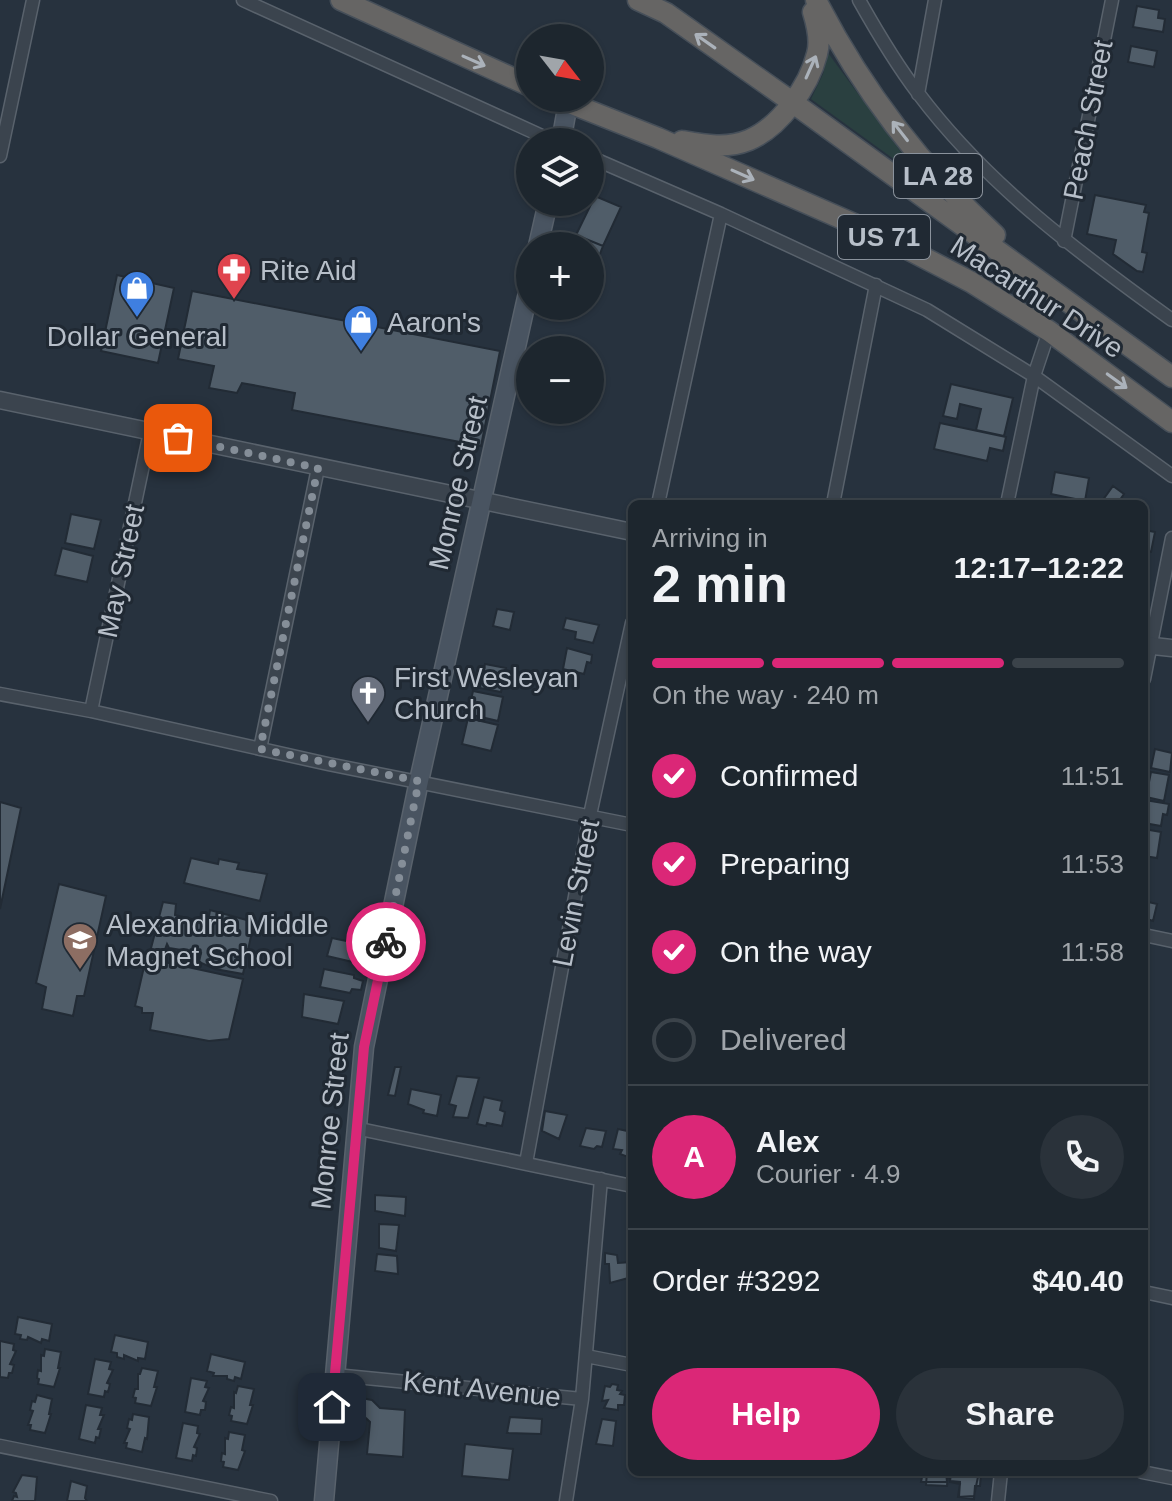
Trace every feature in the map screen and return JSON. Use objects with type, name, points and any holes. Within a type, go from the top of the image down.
[{"type":"highway","points":[[341,0],[516,80]]},
{"type":"highway","points":[[384,0],[390,10],[419,37]]},
{"type":"highway","name":"Macarthur Drive","points":[[638,0],[666,13],[1172,377]]},
{"type":"highway","points":[[658,138],[714,146],[733,144],[750,140],[777,121],[792,102],[818,52],[818,30],[810,0]]},
{"type":"highway","name":"LA 28","points":[[816,0],[841,49],[864,83],[929,167],[992,233],[1095,322]]},
{"type":"highway","name":"Macarthur Drive","points":[[592,112],[886,238],[971,282],[1049,331],[1172,422]]},
{"type":"main road","name":"Monroe Street","points":[[324,1501],[364,1047],[419,781],[522,320]]},
{"type":"street","points":[[0,156],[33,0]]},
{"type":"street","points":[[243,0],[524,128]]},
{"type":"street","name":"Macarthur Drive","points":[[859,0],[918,94],[986,171],[1064,241],[1172,320]]},
{"type":"street","points":[[918,94],[935,0]]},
{"type":"street","name":"Peach Street","points":[[1064,241],[1112,0]]},
{"type":"street","points":[[604,163],[927,310],[1034,376],[1172,476]]},
{"type":"street","points":[[659,500],[721,214]]},
{"type":"street","points":[[834,500],[876,285]]},
{"type":"street","points":[[1008,500],[1034,376],[1049,331]]},
{"type":"street","points":[[0,400],[628,531]]},
{"type":"street","name":"May Street","points":[[91,711],[150,432]]},
{"type":"street","points":[[260,749],[318,468]]},
{"type":"street","points":[[1148,642],[1172,538]]},
{"type":"street","name":"Levin Street","points":[[526,1163],[590,815],[628,641]]},
{"type":"street","points":[[1148,646],[1172,648]]},
{"type":"street","points":[[0,694],[628,824]]},
{"type":"street","points":[[1148,936],[1172,941]]},
{"type":"street","points":[[355,1128],[628,1185]]},
{"type":"street","points":[[566,1501],[582,1399],[601,1179]]},
{"type":"street","points":[[1148,1293],[1172,1298]]},
{"type":"street","name":"Kent Avenue","points":[[586,1356],[628,1364]]},
{"type":"street","name":"Kent Avenue","points":[[335,1375],[582,1399]]},
{"type":"street","points":[[0,1446],[271,1501]]},
{"type":"street","points":[[1148,1473],[1172,1478]]},
{"type":"street","points":[[998,1501],[1001,1476]]},
{"type":"green space","points":[[828,53],[920,178],[811,99],[823,74]]},
{"type":"building","points":[[1137,6],[1159,10],[1158,18],[1165,19],[1163,32],[1133,27]]},
{"type":"building","points":[[1131,46],[1157,51],[1154,67],[1128,62]]},
{"type":"building","points":[[1095,195],[1146,205],[1144,212],[1149,213],[1142,252],[1147,253],[1143,272],[1113,254],[1116,240],[1087,234]]},
{"type":"building","points":[[604,200],[621,207],[604,244],[604,232],[577,232],[585,216],[604,216]]},
{"type":"building","name":"Dollar General","points":[[117,275],[174,288],[158,363],[101,351]]},
{"type":"building","points":[[192,291],[500,351],[481,446],[292,410],[295,393],[242,383],[237,393],[209,388],[214,366],[178,359]]},
{"type":"building","points":[[951,384],[1013,398],[1004,436],[976,430],[981,409],[960,404],[957,419],[943,416]]},
{"type":"building","points":[[940,423],[1006,437],[1003,451],[990,448],[987,461],[934,449]]},
{"type":"building","points":[[1055,472],[1089,478],[1085,500],[1051,494]]},
{"type":"building","points":[[1113,486],[1124,494],[1120,500],[1103,500]]},
{"type":"building","points":[[71,514],[101,520],[94,549],[65,543]]},
{"type":"building","points":[[1148,531],[1155,532],[1151,552],[1148,552]]},
{"type":"building","points":[[62,548],[93,556],[87,582],[55,575]]},
{"type":"building","points":[[497,609],[514,612],[510,630],[493,626]]},
{"type":"building","points":[[566,618],[599,625],[593,643],[575,639],[576,632],[563,629]]},
{"type":"building","points":[[567,648],[592,655],[584,674],[563,669]]},
{"type":"building","points":[[485,664],[506,668],[501,692],[480,688]]},
{"type":"building","points":[[473,691],[503,697],[498,721],[468,714]]},
{"type":"building","points":[[468,718],[498,725],[491,751],[462,744]]},
{"type":"building","points":[[1155,749],[1172,753],[1170,772],[1151,768]]},
{"type":"building","points":[[1151,772],[1169,775],[1164,801],[1148,797]]},
{"type":"building","points":[[1148,800],[1169,804],[1161,826],[1148,824]]},
{"type":"building","points":[[0,802],[21,808],[0,909]]},
{"type":"building","points":[[1148,830],[1161,832],[1157,858],[1148,857]]},
{"type":"building","points":[[191,858],[218,864],[219,859],[239,863],[237,869],[267,874],[260,901],[184,883]]},
{"type":"building","points":[[59,884],[106,896],[84,996],[77,996],[73,1016],[42,1009],[46,987],[36,983]]},
{"type":"building","points":[[163,902],[176,904],[175,915],[208,923],[210,910],[254,922],[243,974],[215,969],[199,962],[201,953],[169,948],[167,944],[163,955],[150,952]]},
{"type":"building","points":[[1148,902],[1157,904],[1153,921],[1148,919]]},
{"type":"building","points":[[332,938],[361,944],[357,963],[327,956]]},
{"type":"building","points":[[146,958],[243,979],[229,1039],[209,1041],[150,1030],[153,1013],[142,1013],[142,1008],[135,1006]]},
{"type":"building","points":[[324,969],[354,975],[354,978],[363,981],[361,990],[352,989],[350,993],[320,987]]},
{"type":"building","points":[[304,994],[344,1001],[338,1024],[302,1017]]},
{"type":"building","points":[[395,1067],[401,1067],[395,1096],[388,1095]]},
{"type":"building","points":[[457,1076],[479,1078],[468,1118],[453,1117],[456,1106],[449,1104]]},
{"type":"building","points":[[411,1089],[441,1095],[437,1116],[423,1113],[424,1110],[408,1104]]},
{"type":"building","points":[[484,1097],[502,1101],[500,1110],[505,1112],[502,1126],[477,1124]]},
{"type":"building","points":[[545,1111],[567,1115],[559,1139],[542,1131]]},
{"type":"building","points":[[586,1128],[606,1131],[602,1147],[580,1146]]},
{"type":"building","points":[[618,1129],[628,1131],[628,1157],[620,1154],[622,1150],[613,1149]]},
{"type":"building","points":[[375,1195],[406,1197],[405,1216],[375,1211]]},
{"type":"building","points":[[379,1224],[399,1225],[396,1251],[379,1248]]},
{"type":"building","points":[[605,1253],[617,1255],[618,1263],[628,1262],[628,1278],[610,1283],[609,1264],[605,1264]]},
{"type":"building","points":[[377,1254],[397,1256],[398,1274],[375,1271]]},
{"type":"building","points":[[18,1317],[52,1324],[49,1341],[42,1339],[41,1343],[28,1337],[27,1340],[20,1339],[21,1335],[15,1334]]},
{"type":"building","points":[[115,1335],[148,1342],[145,1359],[138,1358],[138,1361],[124,1355],[124,1359],[117,1357],[117,1353],[111,1352]]},
{"type":"building","points":[[0,1341],[14,1344],[13,1350],[16,1351],[10,1364],[14,1365],[12,1373],[8,1378],[0,1377]]},
{"type":"building","points":[[45,1349],[61,1352],[54,1387],[38,1384],[41,1355],[44,1356]]},
{"type":"building","points":[[211,1354],[245,1362],[241,1379],[235,1377],[234,1381],[227,1379],[227,1376],[213,1376],[214,1373],[207,1371]]},
{"type":"building","points":[[95,1359],[111,1362],[109,1369],[113,1370],[104,1397],[88,1394]]},
{"type":"building","points":[[142,1368],[158,1371],[151,1406],[135,1403],[136,1398],[133,1397],[135,1389],[138,1389],[138,1374]]},
{"type":"building","points":[[191,1378],[207,1381],[205,1387],[209,1388],[203,1401],[206,1402],[205,1410],[201,1410],[200,1415],[185,1412]]},
{"type":"building","points":[[618,1385],[617,1390],[625,1395],[624,1405],[618,1405],[618,1410],[604,1408],[608,1400],[602,1401],[605,1386]]},
{"type":"building","points":[[238,1386],[254,1389],[247,1424],[231,1421],[232,1416],[229,1415],[231,1407],[234,1408],[234,1392]]},
{"type":"building","points":[[37,1395],[52,1399],[45,1433],[30,1430],[31,1425],[28,1425],[33,1411],[30,1410],[32,1401],[35,1402]]},
{"type":"building","points":[[361,1398],[372,1400],[380,1408],[405,1410],[403,1457],[367,1454],[370,1422],[353,1406]]},
{"type":"building","points":[[86,1405],[102,1408],[100,1415],[104,1415],[95,1443],[79,1439]]},
{"type":"building","points":[[133,1414],[149,1417],[142,1452],[126,1448],[127,1443],[124,1443]]},
{"type":"building","points":[[510,1417],[542,1419],[541,1434],[507,1433]]},
{"type":"building","points":[[602,1419],[616,1421],[613,1446],[596,1444]]},
{"type":"building","points":[[183,1423],[198,1426],[197,1433],[200,1434],[194,1447],[197,1448],[196,1456],[193,1455],[192,1461],[176,1458]]},
{"type":"building","points":[[229,1432],[245,1435],[242,1450],[245,1451],[238,1470],[223,1467],[224,1462],[221,1461]]},
{"type":"building","points":[[465,1444],[513,1449],[509,1480],[462,1476]]},
{"type":"building","points":[[22,1475],[37,1477],[35,1501],[12,1501],[14,1496],[17,1497],[13,1492]]},
{"type":"building","points":[[922,1476],[946,1476],[947,1482],[921,1482]]},
{"type":"building","points":[[927,1476],[948,1476],[947,1486],[926,1485]]},
{"type":"building","points":[[950,1476],[981,1476],[980,1486],[975,1486],[974,1499],[959,1497],[960,1482],[950,1481]]},
{"type":"building","points":[[951,1476],[978,1476],[974,1496],[958,1497],[960,1484],[950,1482]]},
{"type":"building","points":[[71,1481],[87,1486],[87,1501],[67,1501]]},
{"type":"way so far","points":[[178,438],[318,468],[260,749],[419,781],[386,942]]},
{"type":"place","name":"Rite Aid","points":[[234,301]]},
{"type":"place","name":"Dollar General","points":[[137,319]]},
{"type":"place","name":"Aaron's","points":[[361,353]]},
{"type":"place","name":"First Wesleyan Church","points":[[368,724]]},
{"type":"place","name":"Alexandria Middle Magnet School","points":[[80,971]]},
{"type":"route","points":[[332,1407],[364,1047],[386,942]]}]
